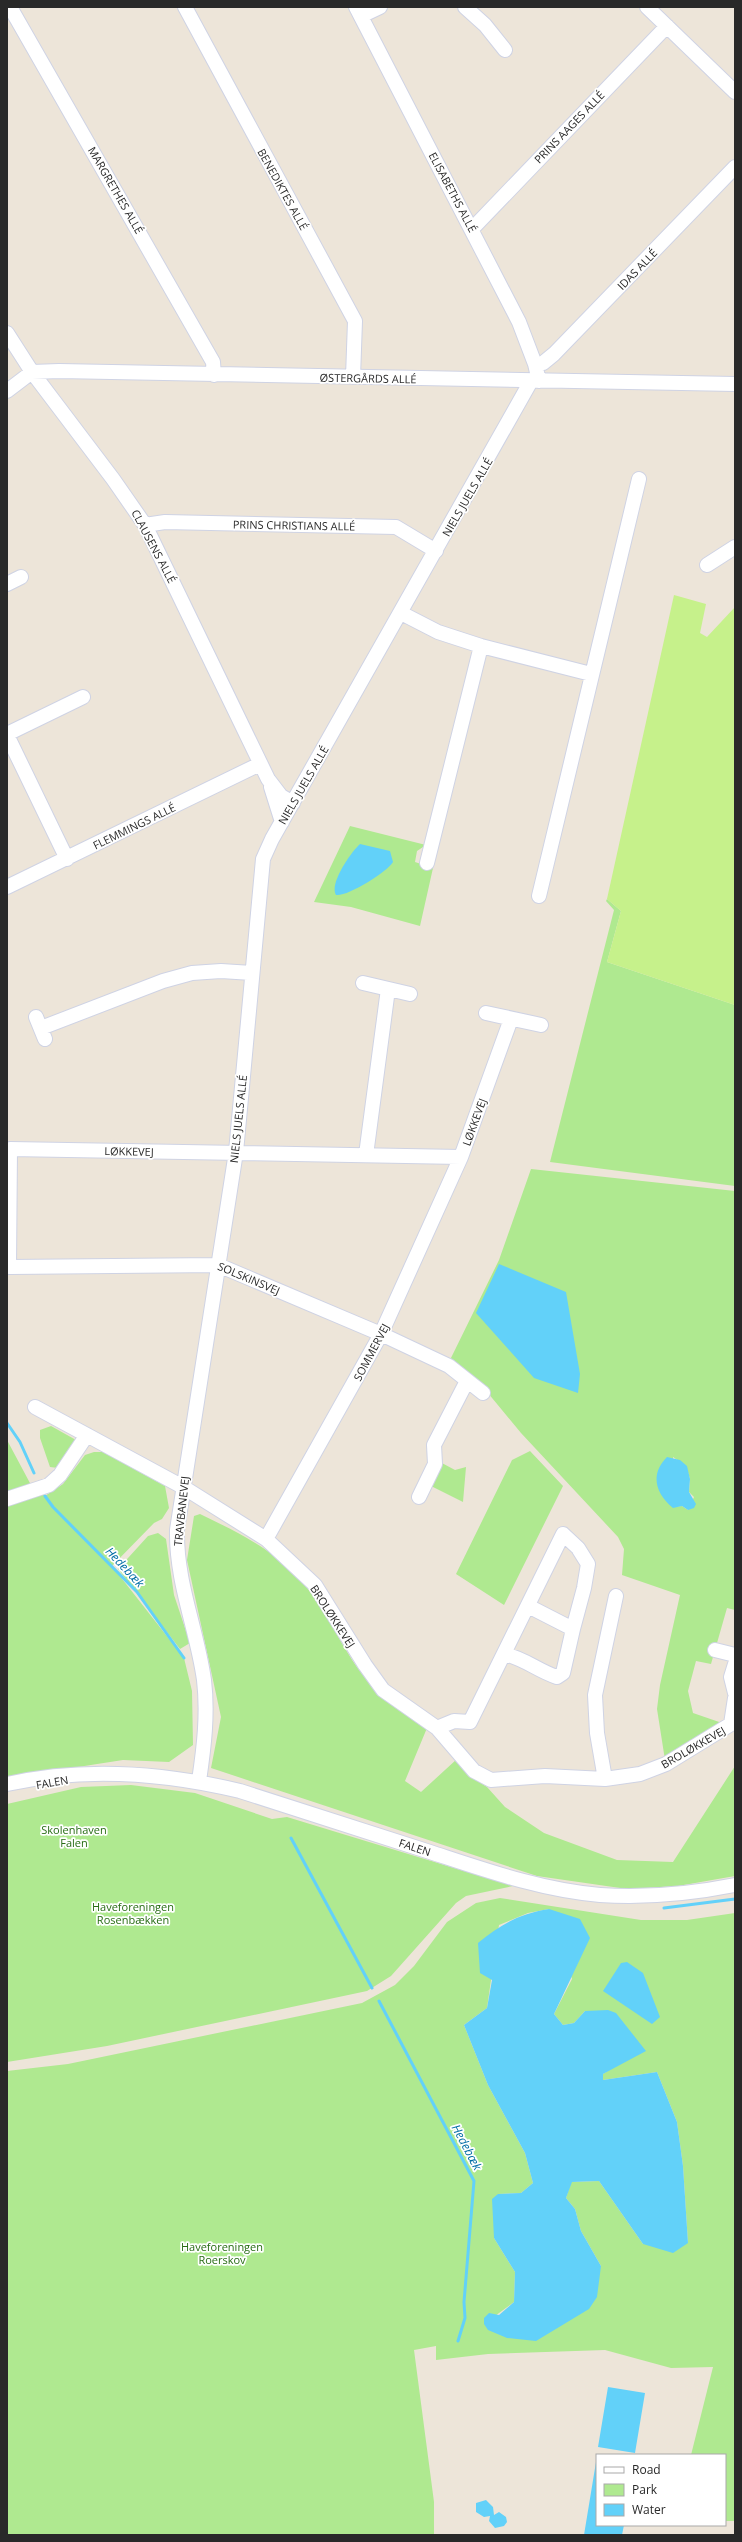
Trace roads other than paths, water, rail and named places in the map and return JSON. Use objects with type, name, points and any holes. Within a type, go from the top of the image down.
[{"type":"street","name":"MARGRETHES ALLÉ","points":[[10,7],[213,362],[214,375]]},
{"type":"street","name":"BENEDIKTES ALLÉ","points":[[185,7],[355,321],[353,378]]},
{"type":"street","points":[[359,12],[380,7]]},
{"type":"street","points":[[465,7],[485,25],[505,50]]},
{"type":"street","points":[[647,7],[735,92]]},
{"type":"street","name":"ELISABETHS ALLÉ","points":[[359,12],[520,322],[535,364],[535,381]]},
{"type":"street","name":"PRINS AAGES ALLÉ","points":[[472,229],[667,26]]},
{"type":"street","name":"IDAS ALLÉ","points":[[535,364],[543,363],[554,354],[735,167]]},
{"type":"street","name":"CLAUSENS ALLÉ","points":[[7,333],[32,372],[114,479],[146,525],[260,764],[268,779],[281,796],[293,803]]},
{"type":"street","name":"ØSTERGÅRDS ALLÉ","points":[[32,372],[735,384]]},
{"type":"street","points":[[7,391],[32,372]]},
{"type":"street","name":"NIELS JUELS ALLÉ","points":[[218,1265],[236,1152],[263,859],[282,822],[436,551],[535,381]]},
{"type":"street","points":[[539,896],[591,674],[639,479]]},
{"type":"street","name":"PRINS CHRISTIANS ALLÉ","points":[[146,525],[165,522],[396,527],[436,551]]},
{"type":"street","points":[[707,565],[735,547]]},
{"type":"street","points":[[7,584],[21,577]]},
{"type":"street","points":[[401,613],[438,632],[481,646],[591,674]]},
{"type":"street","points":[[427,863],[481,646]]},
{"type":"street","points":[[67,859],[7,734],[83,697]]},
{"type":"street","name":"FLEMMINGS ALLÉ","points":[[7,888],[260,764]]},
{"type":"street","name":"CLAUSENS ALLÉ","points":[[268,779],[282,822]]},
{"type":"street","points":[[41,1028],[163,981],[192,972],[221,971],[252,973]]},
{"type":"street","points":[[363,983],[410,994]]},
{"type":"street","points":[[366,1155],[388,989]]},
{"type":"street","points":[[486,1012],[541,1025]]},
{"type":"street","name":"LØKKEVEJ","points":[[9,1267],[10,1149],[236,1152],[461,1158],[511,1019]]},
{"type":"street","name":"SOMMERVEJ","points":[[266,1538],[381,1334],[461,1158]]},
{"type":"street","name":"SOLSKINSVEJ","points":[[9,1267],[218,1265],[381,1334],[448,1366],[483,1394]]},
{"type":"street","name":"TRAVBANEVEJ","points":[[199,1781],[206,1715],[204,1680],[176,1553],[183,1487],[218,1265]]},
{"type":"street","points":[[419,1497],[435,1464],[434,1445],[467,1381]]},
{"type":"street","name":"BROLØKKEVEJ","points":[[35,1407],[183,1487],[266,1538],[315,1585],[365,1665],[383,1690],[437,1728],[474,1771],[491,1780],[545,1776],[605,1779],[640,1774],[666,1764],[716,1735],[731,1724],[735,1698]]},
{"type":"street","points":[[7,1499],[49,1485],[60,1475],[87,1435]]},
{"type":"street","points":[[437,1728],[454,1722],[470,1722],[563,1534],[578,1548],[588,1564],[584,1588],[563,1673],[557,1677],[518,1657],[504,1654]]},
{"type":"street","points":[[605,1779],[597,1733],[595,1695],[616,1596]]},
{"type":"street","points":[[528,1606],[573,1629]]},
{"type":"street","points":[[715,1650],[735,1655]]},
{"type":"street","points":[[735,1664],[731,1677],[735,1693]]},
{"type":"street","name":"FALEN","points":[[7,1784],[55,1776],[149,1775],[199,1781],[240,1791],[484,1869],[554,1888],[599,1895],[649,1897],[694,1893],[735,1885]]},
{"type":"street","name":"FALEN","points":[[7,1792],[56,1781],[98,1776]]},
{"type":"water","points":[[360,844],[390,851],[393,862],[383,872],[366,883],[349,892],[336,895],[335,890],[338,876],[351,854]]},
{"type":"water","points":[[499,1264],[566,1292],[580,1374],[578,1393],[534,1378],[476,1313]]},
{"type":"water","points":[[667,1457],[680,1460],[687,1466],[690,1479],[689,1492],[696,1504],[694,1508],[688,1510],[682,1506],[673,1508],[662,1496],[657,1483],[657,1477],[658,1470]]},
{"type":"water","points":[[549,1909],[580,1919],[590,1938],[554,2014],[563,2025],[574,2023],[585,2011],[608,2010],[616,2013],[646,2051],[603,2074],[603,2080],[657,2072],[677,2122],[683,2166],[688,2243],[673,2253],[643,2244],[599,2181],[572,2182],[566,2198],[575,2209],[581,2231],[601,2266],[597,2297],[589,2309],[536,2341],[507,2338],[488,2330],[484,2324],[484,2318],[489,2313],[499,2315],[514,2302],[515,2272],[494,2238],[492,2199],[498,2194],[521,2193],[533,2183],[525,2153],[488,2085],[464,2025],[487,2008],[492,1980],[480,1973],[478,1943],[495,1930],[519,1917]]},
{"type":"water","points":[[627,1962],[643,1973],[660,2017],[652,2024],[603,1991],[621,1963]]},
{"type":"water","points":[[608,2387],[645,2393],[635,2453],[598,2447]]},
{"type":"water","points":[[596,2462],[596,2526],[624,2526],[622,2535],[584,2535]]},
{"type":"water","points":[[486,2500],[493,2507],[494,2515],[499,2512],[506,2517],[507,2522],[504,2526],[495,2528],[489,2521],[490,2516],[484,2517],[476,2512],[476,2503]]},
{"type":"waterway","name":"Hedebæk","points":[[7,1423],[20,1442],[34,1473]]},
{"type":"waterway","name":"Hedebæk","points":[[45,1496],[53,1507],[137,1592],[184,1658]]},
{"type":"waterway","name":"Hedebæk","points":[[291,1838],[372,1988]]},
{"type":"waterway","points":[[664,1908],[735,1899]]},
{"type":"waterway","name":"Hedebæk","points":[[379,2001],[474,2181],[464,2302],[465,2318],[458,2341]]},
{"type":"park label","name":"Skolenhaven Falen","points":[[74,1835]]},
{"type":"park label","name":"Haveforeningen Rosenbækken","points":[[133,1912]]},
{"type":"park label","name":"Haveforeningen Roerskov","points":[[222,2252]]}]
